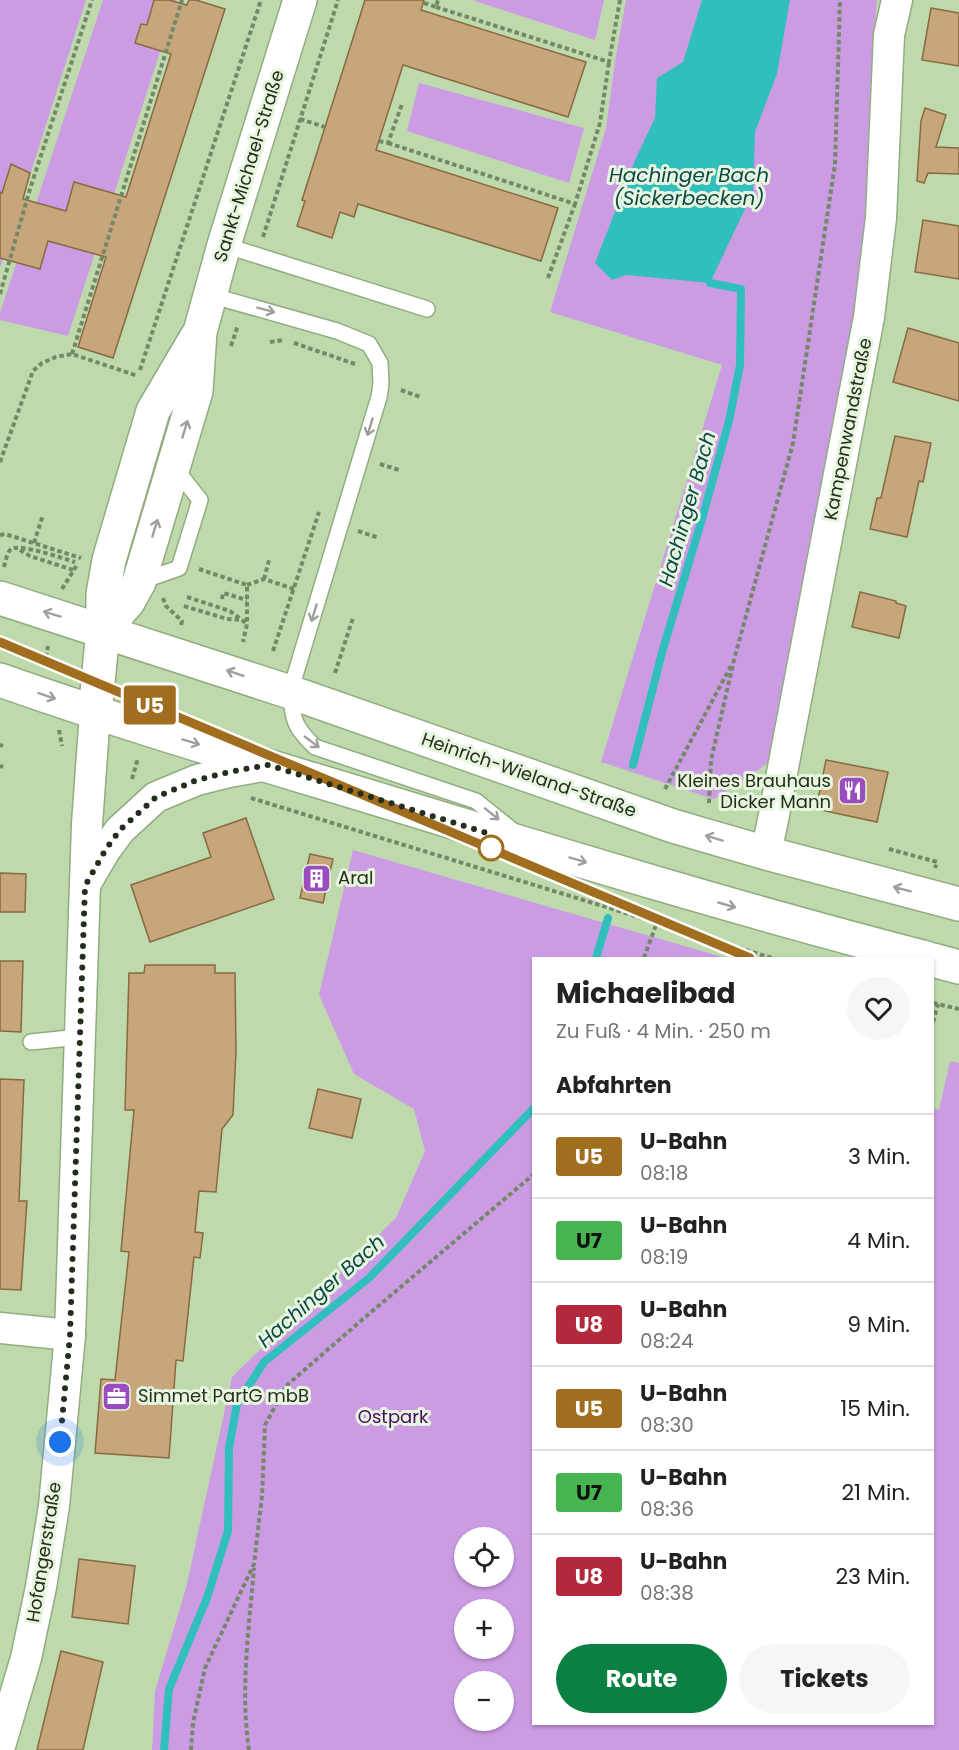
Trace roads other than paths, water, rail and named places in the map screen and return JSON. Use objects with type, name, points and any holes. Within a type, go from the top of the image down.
[{"type":"main road","name":"Sankt-Michael-Straße","points":[[104,630],[128,602],[139,582],[196,391],[200,332],[210,295],[300,0]]},
{"type":"main road","name":"Sankt-Michael-Straße","points":[[95,713],[104,630],[103,594],[109,560],[153,411],[200,332]]},
{"type":"main road","name":"Heinrich-Wieland-Straße","points":[[2,582],[54,614],[173,652],[652,818],[766,853],[959,904]]},
{"type":"main road","points":[[0,680],[95,713],[141,744],[268,765],[532,847],[802,926],[922,957]]},
{"type":"main road","points":[[934,960],[959,967]]},
{"type":"street","name":"Kampenwandstraße","points":[[766,853],[869,317],[881,218],[889,35],[897,0]]},
{"type":"street","name":"Hofangerstraße","points":[[0,1746],[6,1701],[26,1658],[41,1587],[54,1506],[70,1335],[88,794],[95,713]]},
{"type":"street","name":"Hofangerstraße","points":[[85,886],[106,849],[120,830],[156,797],[197,780],[268,765]]},
{"type":"street","points":[[0,1328],[70,1335]]},
{"type":"lane","points":[[224,245],[427,309]]},
{"type":"lane","points":[[210,295],[338,331],[369,344],[380,363],[379,397],[290,692],[292,714],[300,733],[315,747],[476,801],[532,847]]},
{"type":"lane","points":[[31,1042],[79,1037]]},
{"type":"water","name":"Hachinger Bach (Sickerbecken)","points":[[702,0],[790,0],[777,74],[755,132],[753,192],[710,283],[626,275],[612,280],[595,263],[636,158],[655,118],[657,78],[683,62]]},
{"type":"waterway","name":"Hachinger Bach","points":[[633,765],[663,649],[729,421],[740,365],[741,289],[710,283]]},
{"type":"waterway","name":"Hachinger Bach","points":[[596,957],[608,918]]},
{"type":"waterway","name":"Hachinger Bach","points":[[164,1750],[169,1689],[207,1598],[228,1531],[229,1448],[237,1404],[264,1362],[369,1278],[532,1110]]},
{"type":"metro line","name":"U5","points":[[0,642],[748,957]]},
{"type":"place","name":"Kleines Brauhaus Dicker Mann","points":[[852,791]]},
{"type":"place","name":"Aral","points":[[317,878]]},
{"type":"place","name":"Simmet PartG mbB","points":[[117,1396]]},
{"type":"park label","name":"Ostpark","points":[[393,1417]]}]
